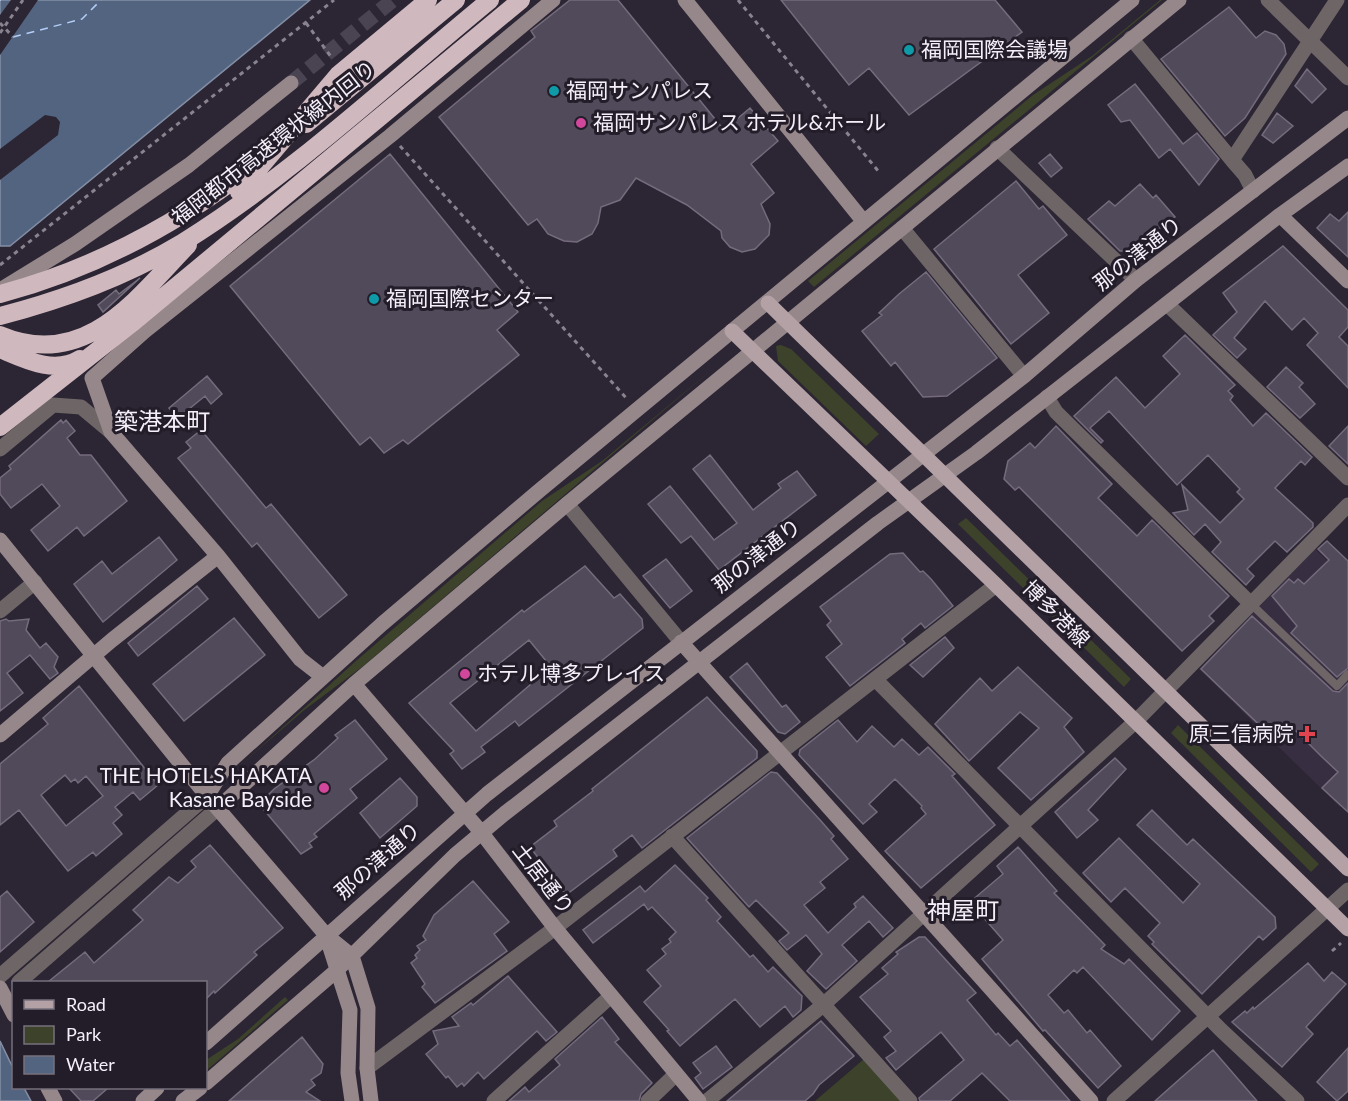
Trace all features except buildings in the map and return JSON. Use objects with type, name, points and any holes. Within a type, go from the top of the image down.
[{"type":"highway","points":[[0,335],[53,346],[88,337],[123,312],[256,174],[304,112],[338,75],[428,0]]},
{"type":"highway","points":[[0,292],[125,247],[211,197],[290,138],[456,0]]},
{"type":"highway","name":"福岡都市高速環状線内回り","points":[[0,316],[80,291],[188,239],[303,155],[490,0]]},
{"type":"highway","points":[[0,427],[131,324],[521,0]]},
{"type":"highway","points":[[0,349],[26,362],[54,366],[73,363],[131,324]]},
{"type":"main road","name":"博多港線","points":[[768,303],[1348,868]]},
{"type":"main road","name":"博多港線","points":[[732,332],[996,585],[1326,909],[1344,936]]},
{"type":"street","points":[[111,432],[92,378],[146,331],[390,136],[553,0]]},
{"type":"street","points":[[685,0],[864,222]]},
{"type":"street","points":[[0,976],[207,796],[228,763],[323,677],[531,497],[638,411],[1132,0]]},
{"type":"street","points":[[20,981],[218,808],[354,684],[723,374],[789,324],[997,148],[1179,0]]},
{"type":"street","points":[[1268,0],[1348,78]]},
{"type":"street","points":[[1232,160],[1337,0]]},
{"type":"street","points":[[1131,38],[1245,175],[1253,191]]},
{"type":"street","points":[[0,292],[75,244],[189,165],[291,83]]},
{"type":"street","name":"那の津通り","points":[[207,1042],[326,934],[465,813],[1024,376],[1136,280],[1348,118]]},
{"type":"street","points":[[997,148],[1136,280]]},
{"type":"street","points":[[207,1082],[352,957],[480,832],[698,662],[1047,397],[1280,215],[1348,166]]},
{"type":"street","points":[[1280,215],[1348,281]]},
{"type":"street","points":[[902,228],[1024,376]]},
{"type":"street","points":[[1167,304],[1348,478]]},
{"type":"street","points":[[1047,397],[1056,412],[1250,603]]},
{"type":"street","points":[[0,449],[53,405],[81,407],[111,432],[218,556],[300,659],[323,677]]},
{"type":"street","points":[[567,504],[698,662],[1091,1101]]},
{"type":"street","points":[[707,1101],[823,1005],[1135,722],[1348,505]]},
{"type":"street","points":[[0,540],[207,796],[326,934],[352,957],[368,1008],[367,1068],[371,1101]]},
{"type":"street","points":[[0,735],[94,655],[218,556]]},
{"type":"street","points":[[0,611],[35,582]]},
{"type":"street","points":[[367,1068],[555,928],[996,585]]},
{"type":"street","points":[[875,679],[1208,1016],[1297,1101]]},
{"type":"street","name":"土居通り","points":[[354,684],[465,813],[675,1076],[699,1101]]},
{"type":"street","points":[[672,836],[910,1101]]},
{"type":"street","points":[[1114,1101],[1348,890]]},
{"type":"street","points":[[326,934],[350,1010],[348,1072],[352,1101]]},
{"type":"street","points":[[6,990],[12,1009]]},
{"type":"street","points":[[494,1101],[611,996]]},
{"type":"street","points":[[648,1101],[675,1076]]},
{"type":"street","points":[[143,1101],[156,1089]]},
{"type":"street","points":[[184,1101],[199,1089]]},
{"type":"lane","points":[[1250,603],[1337,686],[1348,674]]},
{"type":"path","points":[[0,33],[23,0]]},
{"type":"path","points":[[0,265],[334,0]]},
{"type":"path","points":[[738,0],[879,172]]},
{"type":"path","points":[[0,23],[13,38]]},
{"type":"path","points":[[390,136],[638,411]]},
{"type":"path","points":[[1332,951],[1344,936]]},
{"type":"shaded area","name":"原三信病院","points":[[1315,549],[1348,581],[1348,800],[1340,807],[1199,669]]},
{"type":"green space","points":[[1162,0],[814,287],[808,281],[1033,95],[1092,56]]},
{"type":"green space","points":[[781,345],[791,349],[879,434],[866,446],[778,361],[776,346]]},
{"type":"green space","points":[[716,366],[362,667],[303,711],[242,764],[357,660],[542,501],[602,461]]},
{"type":"green space","points":[[966,518],[1131,679],[1124,687],[958,524]]},
{"type":"green space","points":[[1178,725],[1319,864],[1311,872],[1171,733]]},
{"type":"green space","points":[[285,997],[288,1000],[207,1070],[207,1059],[238,1039]]},
{"type":"green space","points":[[864,1059],[901,1101],[815,1101]]},
{"type":"water","points":[[0,0],[310,0],[10,246],[0,246]]},
{"type":"water","points":[[0,1041],[12,1066],[12,1089],[25,1089],[31,1101],[0,1101]]},
{"type":"pier","points":[[11,0],[38,0],[0,55],[0,15]]},
{"type":"pier","points":[[45,115],[56,117],[60,122],[58,135],[0,180],[0,149]]},
{"type":"ferry route","points":[[13,37],[82,19],[101,0]]},
{"type":"tunnel","points":[[291,83],[393,0]]},
{"type":"place","name":"福岡国際会議場","points":[[909,50]]},
{"type":"place","name":"福岡サンパレス","points":[[554,91]]},
{"type":"place","name":"福岡サンパレス ホテル&ホール","points":[[581,123]]},
{"type":"place","name":"福岡国際センター","points":[[374,299]]},
{"type":"place","name":"ホテル博多プレイス","points":[[465,674]]},
{"type":"place","name":"原三信病院","points":[[1307,734]]},
{"type":"place","name":"THE HOTELS HAKATA Kasane Bayside","points":[[324,788]]},
{"type":"district","name":"築港本町","points":[[162,422]]},
{"type":"district","name":"神屋町","points":[[963,911]]}]
